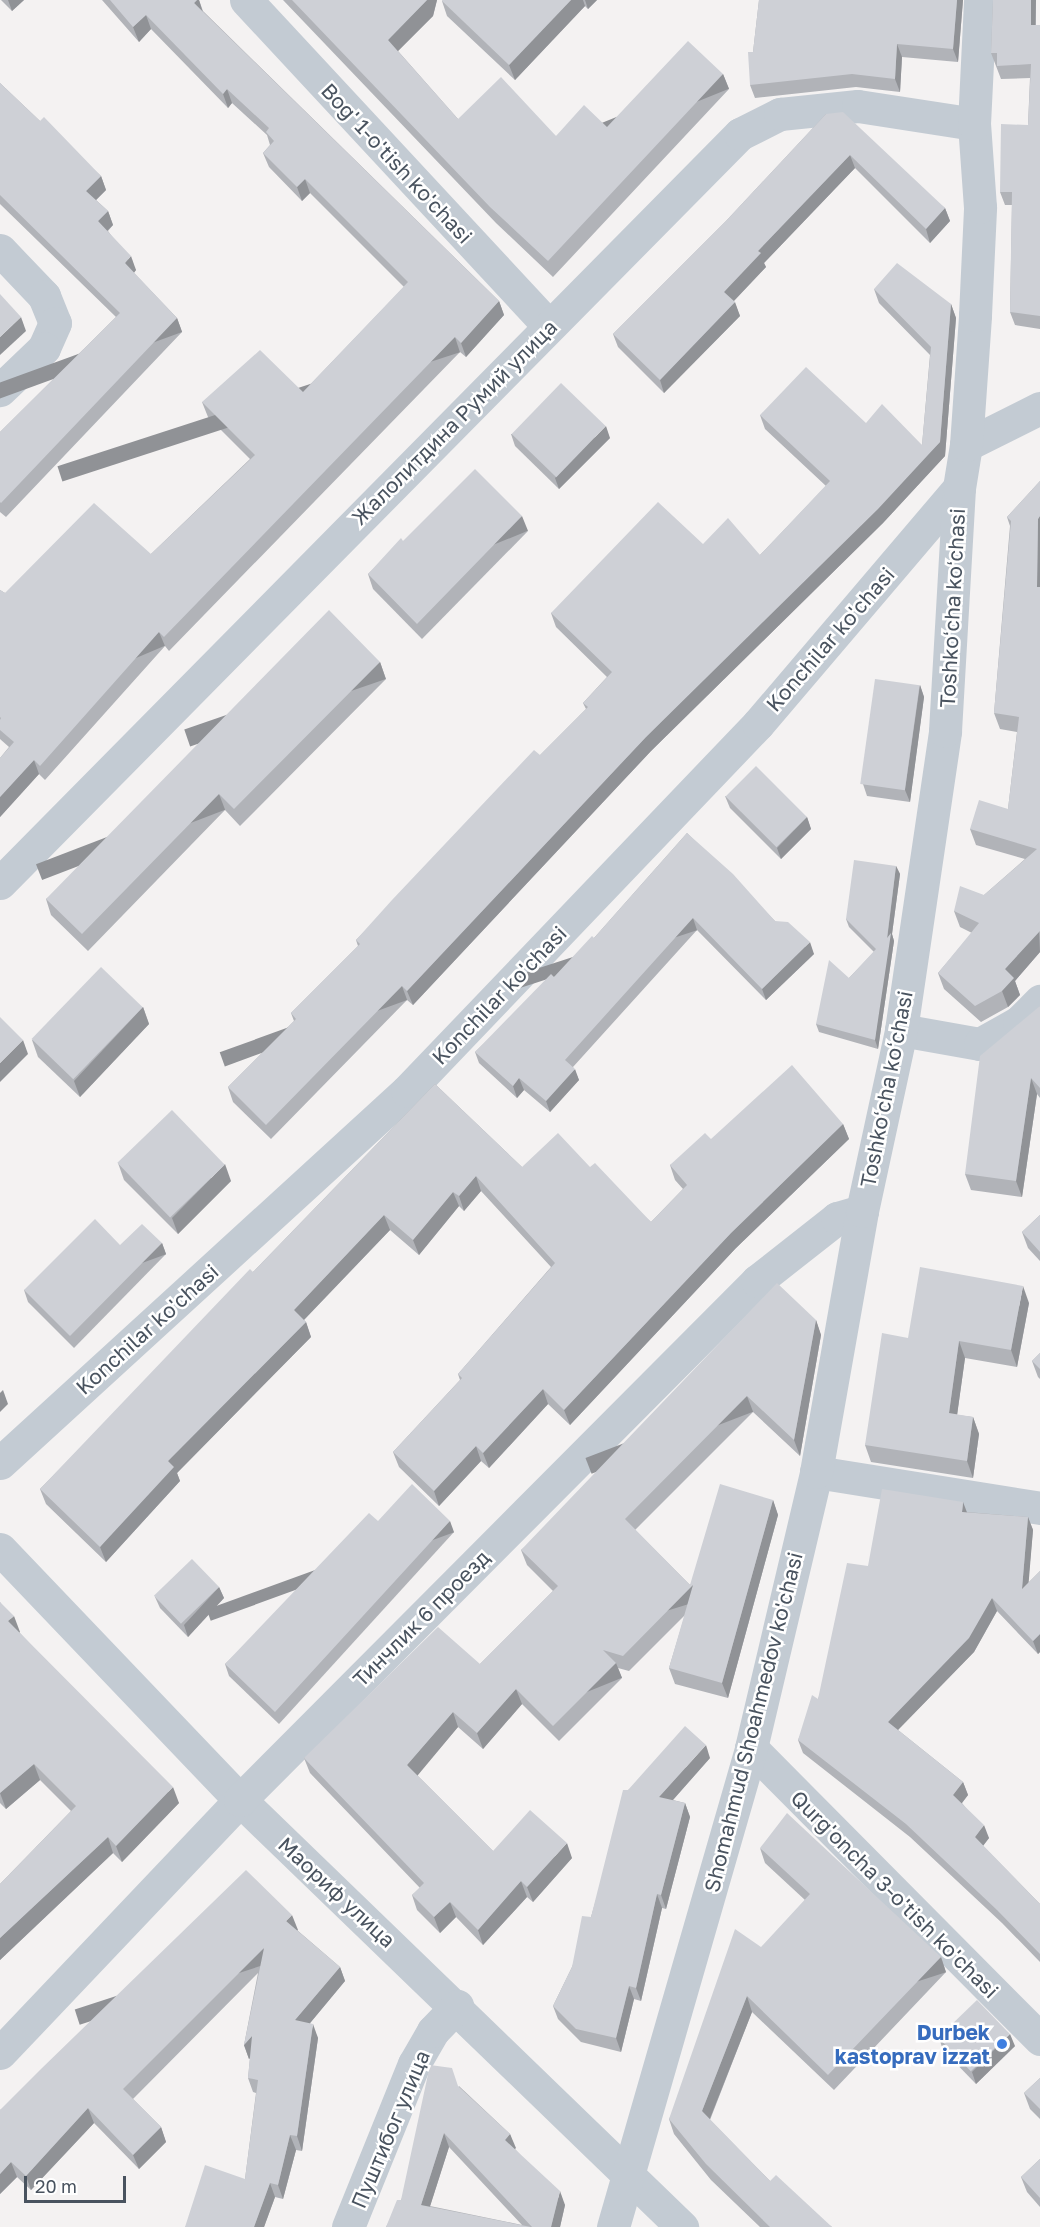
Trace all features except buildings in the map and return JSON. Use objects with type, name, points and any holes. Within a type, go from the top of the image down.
[{"type":"street","name":"Bog' 1-o'tish ko'chasi","points":[[246,0],[549,326]]},
{"type":"street","name":"Toshkoʻcha koʻchasi","points":[[862,1211],[901,1030],[945,731],[959,488],[966,444],[980,207],[974,124],[980,0]]},
{"type":"street","name":"Жалолитдина Румий улица","points":[[0,883],[740,134],[780,114],[858,106],[974,124]]},
{"type":"street","points":[[0,250],[44,296],[52,309],[55,323],[44,348],[0,390]]},
{"type":"street","points":[[966,444],[1040,408]]},
{"type":"street","name":"Konchilar ko'chasi","points":[[0,1463],[407,1091],[758,724],[959,488]]},
{"type":"street","points":[[901,1030],[980,1044],[1020,1022],[1040,1001]]},
{"type":"street","name":"Shomahmud Shoahmedov ko'chasi","points":[[613,2227],[751,1748],[816,1472],[862,1211]]},
{"type":"street","name":"Тинчлик 6 проезд","points":[[0,2053],[240,1800],[757,1281],[837,1218],[862,1211]]},
{"type":"street","points":[[816,1472],[1040,1508]]},
{"type":"street","name":"Маориф улица","points":[[0,1549],[240,1800],[457,2006],[682,2227]]},
{"type":"street","name":"Qurg'oncha 3-o'tish ko'chasi","points":[[751,1748],[1040,2039]]},
{"type":"street","name":"Пуштибог улица","points":[[348,2227],[414,2064],[433,2031],[457,2006]]},
{"type":"place","name":"Durbek kastoprav izzat","points":[[1002,2044]]}]
